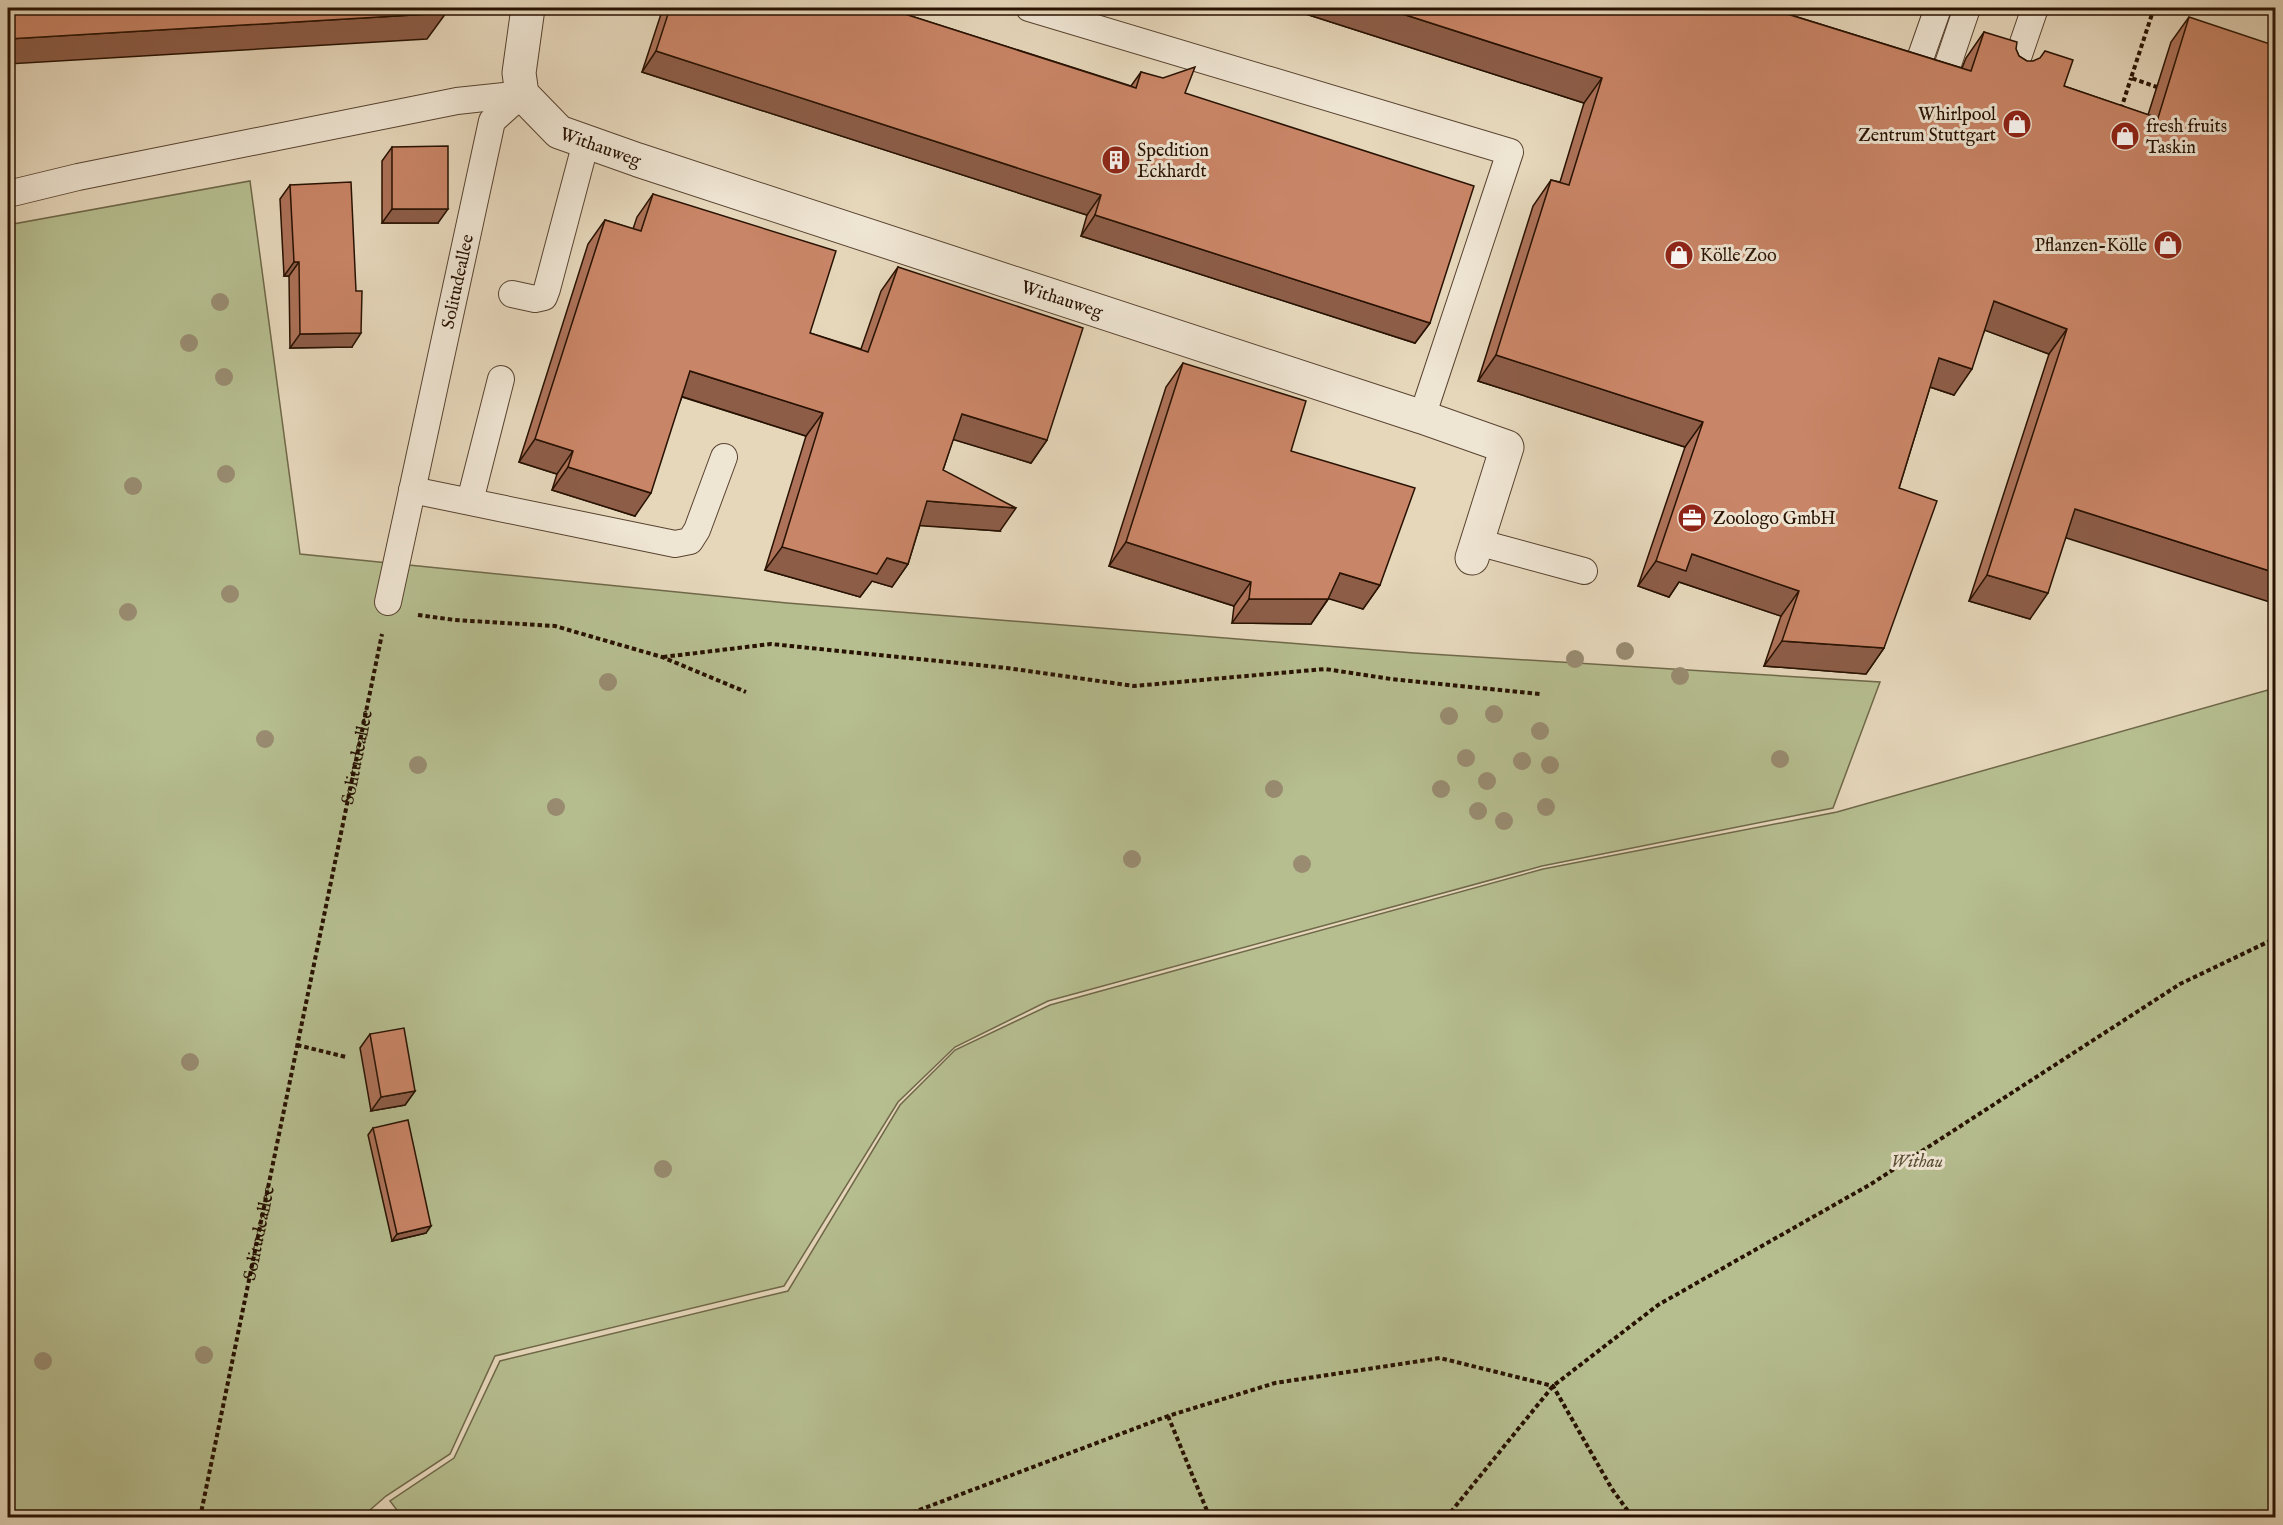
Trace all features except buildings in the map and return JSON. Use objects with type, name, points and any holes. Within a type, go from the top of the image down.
[{"type":"street","points":[[522,94],[519,74],[528,8]]},
{"type":"street","name":"Withauweg","points":[[522,94],[559,132],[586,142],[1507,447],[1475,550]]},
{"type":"lane","points":[[1029,8],[1510,152],[1422,417]]},
{"type":"lane","points":[[1920,59],[1938,8]]},
{"type":"lane","points":[[1947,67],[1967,8]]},
{"type":"lane","points":[[2013,72],[2035,8]]},
{"type":"lane","points":[[8,194],[78,177],[457,101],[522,94]]},
{"type":"lane","name":"Solitudeallee","points":[[388,602],[492,121],[522,94]]},
{"type":"lane","points":[[512,294],[535,299],[544,297],[586,142]]},
{"type":"lane","points":[[470,501],[501,378]]},
{"type":"lane","points":[[412,490],[675,544],[690,541],[697,530],[724,457]]},
{"type":"lane","points":[[1475,550],[1584,570]]},
{"type":"path","points":[[2120,113],[2154,8]]},
{"type":"path","points":[[2131,78],[2157,87]]},
{"type":"path","points":[[388,602],[420,615],[555,626],[662,657],[746,692]]},
{"type":"path","name":"Solitudeallee","points":[[200,1518],[388,602]]},
{"type":"path","points":[[662,657],[771,644],[1007,669],[1134,686],[1325,669],[1391,679],[1540,694]]},
{"type":"path","points":[[1446,1518],[1553,1386],[1658,1305],[1871,1184],[2180,984],[2276,938]]},
{"type":"path","points":[[297,1045],[346,1058]]},
{"type":"path","points":[[898,1518],[1168,1416],[1275,1383],[1440,1358],[1553,1386],[1612,1489],[1633,1518]]},
{"type":"path","points":[[1168,1416],[1210,1518]]},
{"type":"green space","points":[[250,181],[300,554],[787,603],[1414,653],[1880,682],[1833,808],[1542,866],[1048,1001],[955,1047],[898,1102],[784,1286],[495,1356],[450,1454],[386,1496],[362,1517],[8,1518],[8,225]]},
{"type":"green space","name":"Withau","points":[[2275,688],[2275,1517],[403,1518],[390,1501],[454,1458],[500,1361],[788,1291],[900,1105],[955,1050],[1050,1005],[1543,869],[1837,812]]},
{"type":"place","name":"Whirlpool Zentrum Stuttgart","points":[[2017,124]]},
{"type":"place","name":"fresh fruits Taskin","points":[[2125,136]]},
{"type":"place","name":"Spedition Eckhardt","points":[[1116,160]]},
{"type":"place","name":"Pflanzen-Kölle","points":[[2168,245]]},
{"type":"place","name":"Kölle Zoo","points":[[1679,255]]},
{"type":"place","name":"Zoologo GmbH","points":[[1692,518]]}]
